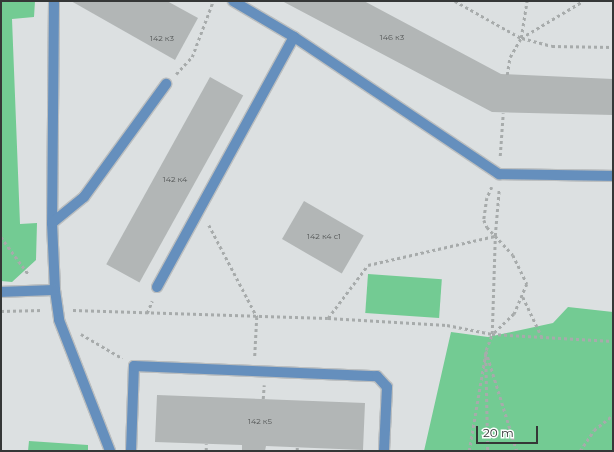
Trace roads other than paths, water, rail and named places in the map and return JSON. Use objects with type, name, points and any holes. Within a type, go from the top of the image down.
[{"type":"street","points":[[54,1],[52,223],[55,290],[58,315],[110,451]]},
{"type":"street","points":[[233,1],[294,37],[499,174],[613,176]]},
{"type":"street","points":[[157,287],[294,37]]},
{"type":"street","points":[[52,223],[84,197],[166,84]]},
{"type":"street","points":[[1,292],[55,290]]},
{"type":"street","points":[[131,451],[134,366],[376,376],[382,379],[387,387],[384,451]]}]
